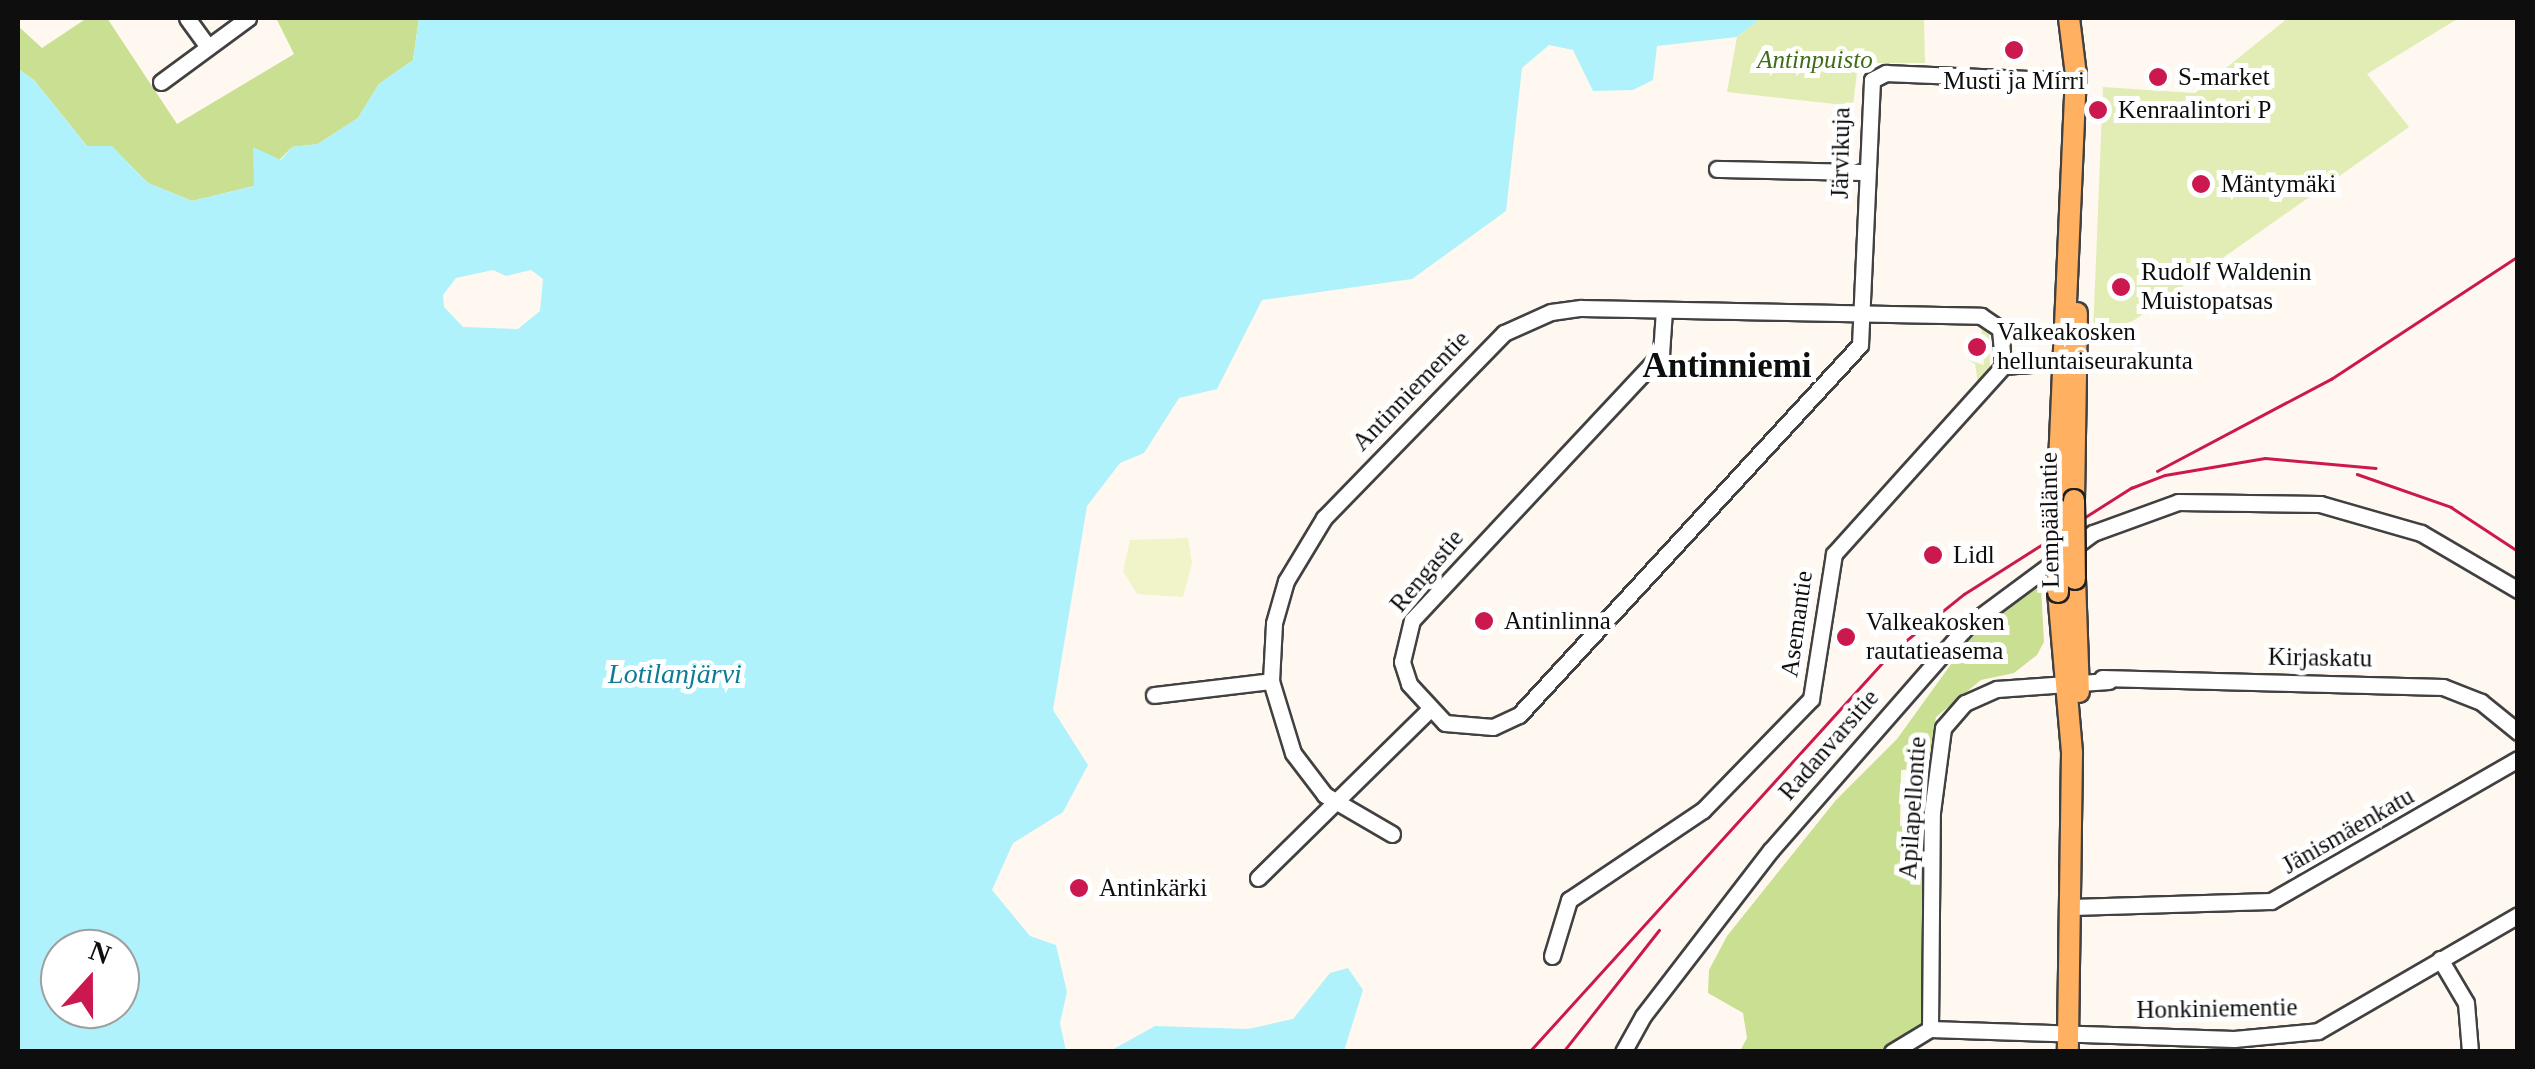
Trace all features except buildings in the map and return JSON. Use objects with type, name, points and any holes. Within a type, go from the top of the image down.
[{"type":"main road","name":"Lempääläntie","points":[[2068,1043],[2074,683],[2066,586],[2066,365],[2077,305],[2070,288],[2077,18]]},
{"type":"street","points":[[187,18],[207,46]]},
{"type":"street","points":[[162,82],[248,18]]},
{"type":"street","name":"Järvikuja","points":[[1863,313],[1867,94],[1878,76],[2076,78]]},
{"type":"street","points":[[1717,169],[1865,172]]},
{"type":"street","name":"Rengastie","points":[[1428,711],[1402,662],[1412,620],[1661,354],[1664,310]]},
{"type":"street","name":"Antinniementie","points":[[1335,802],[1293,753],[1272,681],[1274,623],[1301,550],[1484,349],[1552,312],[1863,313],[1989,318],[2000,329],[2003,366]]},
{"type":"street","points":[[1258,878],[1428,711],[1467,730],[1519,715],[1837,375],[1860,346],[1863,313]]},
{"type":"street","points":[[2003,366],[2066,365]]},
{"type":"street","name":"Asemantie","points":[[1552,956],[1570,900],[1703,810],[1811,699],[1834,554],[2003,366]]},
{"type":"street","name":"Radanvarsitie","points":[[1623,1052],[1643,1016],[1772,850],[1966,627],[2093,533],[2178,502],[2320,504],[2421,533],[2518,590]]},
{"type":"street","points":[[1154,695],[1272,681]]},
{"type":"street","name":"Kirjaskatu","points":[[2074,683],[2443,687],[2481,702],[2518,732]]},
{"type":"street","name":"Apilapellontie","points":[[1930,1030],[1932,812],[1942,728],[1980,695],[2074,683]]},
{"type":"street","name":"Jänismäenkatu","points":[[2071,906],[2272,901],[2518,759]]},
{"type":"street","points":[[1335,802],[1392,834]]},
{"type":"street","name":"Honkiniementie","points":[[1930,1030],[2068,1043],[2242,1045],[2318,1030],[2518,915]]},
{"type":"street","points":[[2440,960],[2466,1003],[2470,1052]]},
{"type":"street","points":[[1892,1052],[1930,1030]]},
{"type":"green space","points":[[87,18],[107,18],[177,124],[294,54],[276,18],[419,18],[413,60],[379,84],[358,118],[318,144],[292,147],[254,186],[192,201],[148,183],[112,147],[87,146],[34,80],[18,69],[18,26],[42,48]]},
{"type":"green space","name":"Antinpuisto","points":[[1761,18],[1924,18],[1925,63],[1858,63],[1853,106],[1727,92],[1737,37]]},
{"type":"green space","points":[[2288,18],[2459,18],[2367,74],[2409,127],[2133,321],[2093,333],[2103,87],[2195,93]]},
{"type":"green space","points":[[1943,320],[1983,322],[1989,330],[1990,366],[1978,383],[1975,364],[1968,360],[1984,365],[1981,325]]},
{"type":"green space","points":[[1188,538],[1192,563],[1183,597],[1137,594],[1123,571],[1130,540]]},
{"type":"green space","points":[[2041,586],[2044,642],[2037,655],[2014,673],[1981,680],[1936,717],[1927,769],[1901,770],[1900,826],[1926,828],[1923,1026],[1886,1051],[1740,1051],[1747,1038],[1743,1013],[1708,993],[1709,970],[1727,936],[1836,800],[1897,739],[1980,624]]},
{"type":"water","name":"Lotilanjärvi","points":[[419,18],[1761,18],[1737,37],[1657,46],[1653,80],[1633,90],[1593,91],[1573,50],[1549,45],[1522,68],[1506,211],[1412,279],[1262,300],[1217,389],[1179,398],[1144,453],[1120,463],[1087,506],[1053,710],[1088,765],[1063,812],[1013,843],[992,890],[1030,936],[1056,945],[1067,992],[1060,1023],[1066,1051],[18,1051],[18,69],[34,80],[87,146],[112,146],[148,183],[192,201],[254,186],[253,147],[281,160],[292,147],[318,144],[358,118],[379,84],[413,60]],"holes":[[[493,270],[506,276],[531,270],[543,279],[540,311],[518,329],[463,327],[444,307],[443,295],[456,278]]]},
{"type":"water","points":[[1348,968],[1363,990],[1344,1051],[1110,1051],[1155,1026],[1248,1029],[1293,1019],[1330,973]]},
{"type":"railway","points":[[2157,471],[2331,379],[2518,256]]},
{"type":"railway","points":[[1529,1052],[1892,652],[1964,594],[2131,488],[2165,475],[2265,458],[2376,468]]},
{"type":"railway","points":[[2357,474],[2451,507],[2518,551]]},
{"type":"railway","points":[[1563,1052],[1659,930]]},
{"type":"place","name":"Musti ja Mirri","points":[[2014,50]]},
{"type":"place","name":"S-market","points":[[2158,77]]},
{"type":"place","name":"Kenraalintori P","points":[[2098,110]]},
{"type":"place","name":"Mäntymäki","points":[[2201,184]]},
{"type":"place","name":"Rudolf Waldenin Muistopatsas","points":[[2121,287]]},
{"type":"place","name":"Valkeakosken helluntaiseurakunta","points":[[1977,347]]},
{"type":"place","name":"Lidl","points":[[1933,555]]},
{"type":"place","name":"Antinlinna","points":[[1484,621]]},
{"type":"place","name":"Valkeakosken rautatieasema","points":[[1846,637]]},
{"type":"place","name":"Antinkärki","points":[[1079,888]]},
{"type":"district","name":"Antinniemi","points":[[1727,366]]}]
